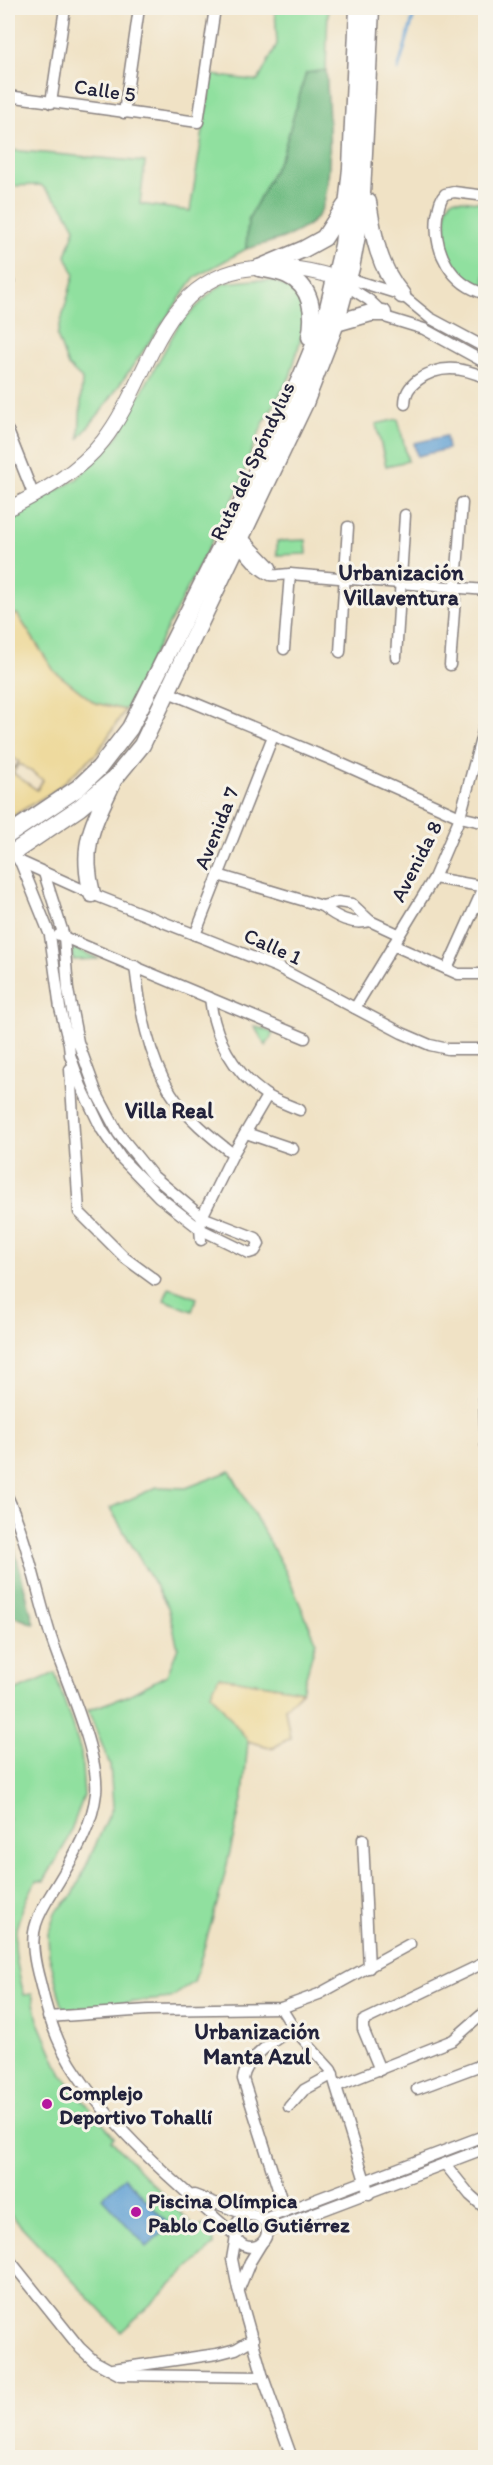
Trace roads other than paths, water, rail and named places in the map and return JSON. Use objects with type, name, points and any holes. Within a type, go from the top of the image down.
[{"type":"highway","name":"Ruta del Spóndylus","points":[[8,835],[78,788],[99,768],[125,735],[305,404],[336,323],[342,280],[349,200],[358,8]]},
{"type":"highway","name":"Ruta del Spóndylus","points":[[13,857],[115,778],[142,744],[168,692],[301,378],[356,246],[364,179],[371,8]]},
{"type":"highway","points":[[364,179],[375,242],[386,273],[402,295]]},
{"type":"highway","points":[[259,268],[324,238],[349,200]]},
{"type":"highway","points":[[259,268],[288,275],[304,291],[313,307],[313,324],[301,378]]},
{"type":"highway","points":[[336,323],[371,313],[386,316]]},
{"type":"highway","points":[[92,894],[86,871],[87,846],[115,778]]},
{"type":"street","points":[[51,103],[65,8]]},
{"type":"street","points":[[124,113],[139,8]]},
{"type":"street","name":"Calle 5","points":[[8,96],[198,122],[215,8]]},
{"type":"street","points":[[486,196],[448,193],[441,198],[437,220],[439,245],[448,268],[465,285],[486,294]]},
{"type":"street","points":[[8,509],[34,496],[88,458],[104,441],[116,423],[167,322],[187,297],[216,277],[235,271],[283,266],[303,268],[342,280],[357,281],[402,295],[430,318],[486,348]]},
{"type":"street","points":[[342,280],[386,316],[424,329],[486,363]]},
{"type":"street","points":[[405,404],[405,395],[410,387],[435,370],[455,369],[486,378]]},
{"type":"street","points":[[8,431],[34,496]]},
{"type":"street","points":[[450,665],[462,503]]},
{"type":"street","points":[[396,657],[405,515]]},
{"type":"street","points":[[340,652],[348,527]]},
{"type":"street","points":[[234,535],[267,574],[273,576],[290,574],[486,590]]},
{"type":"street","points":[[284,649],[290,574]]},
{"type":"street","points":[[168,692],[342,764],[460,817],[486,823]]},
{"type":"street","name":"Avenida 8","points":[[355,1008],[434,879],[460,817],[486,720]]},
{"type":"street","name":"Avenida 7","points":[[195,935],[273,736]]},
{"type":"street","points":[[13,857],[50,935],[63,990],[72,1047],[79,1212],[125,1258],[155,1280]]},
{"type":"street","name":"Calle 1","points":[[13,857],[92,894],[277,967],[402,1033],[430,1045],[486,1049]]},
{"type":"street","points":[[44,873],[64,936],[63,990]]},
{"type":"street","points":[[218,875],[322,906],[348,921],[360,924],[370,921]]},
{"type":"street","points":[[434,879],[485,887],[447,969]]},
{"type":"street","points":[[322,906],[338,902],[352,904],[370,921],[399,934]]},
{"type":"street","points":[[50,935],[64,936],[305,1038]]},
{"type":"street","points":[[393,945],[458,974],[486,974]]},
{"type":"street","points":[[135,966],[145,1027],[153,1053],[171,1094],[213,1139],[233,1154]]},
{"type":"street","points":[[210,998],[215,1025],[228,1055],[246,1079],[267,1096],[300,1110]]},
{"type":"street","points":[[72,1047],[92,1097],[113,1136],[149,1180],[200,1235],[249,1253],[255,1251],[259,1244],[256,1238],[202,1217],[149,1180]]},
{"type":"street","points":[[72,1047],[92,1097]]},
{"type":"street","points":[[200,1235],[202,1217],[233,1154],[267,1096]]},
{"type":"street","points":[[246,1133],[293,1149]]},
{"type":"street","points":[[484,1393],[486,1446]]},
{"type":"street","points":[[8,1498],[51,1638],[90,1750],[97,1778],[94,1805],[84,1834],[35,1925],[33,1943],[36,1965],[48,2017],[76,2073],[115,2122],[186,2192],[246,2246],[261,2244]]},
{"type":"street","points":[[363,1839],[369,1968]]},
{"type":"street","points":[[48,2017],[148,2010],[281,2008],[320,1994],[410,1944]]},
{"type":"street","points":[[380,2070],[363,2029],[363,2021],[486,1962]]},
{"type":"street","points":[[281,2008],[294,2029],[321,2057],[333,2074],[369,2194]]},
{"type":"street","points":[[337,2086],[453,2040],[486,2011]]},
{"type":"street","points":[[285,2211],[243,2079],[244,2072],[270,2043],[294,2029]]},
{"type":"street","points":[[417,2089],[476,2067],[486,2060]]},
{"type":"street","points":[[289,2107],[304,2090],[333,2074]]},
{"type":"street","points":[[262,2220],[486,2135]]},
{"type":"street","points":[[238,2289],[267,2231],[486,2148]]},
{"type":"street","points":[[445,2164],[470,2195],[486,2209]]},
{"type":"street","points":[[186,2192],[247,2215],[255,2215],[262,2220],[267,2231]]},
{"type":"street","points":[[247,2215],[236,2226],[232,2259],[238,2289],[263,2377],[292,2457]]},
{"type":"street","points":[[8,2258],[80,2348],[107,2369],[120,2375],[132,2376],[263,2377]]},
{"type":"street","points":[[107,2369],[151,2365],[217,2354],[236,2349],[253,2339]]},
{"type":"water","points":[[446,436],[448,449],[417,456],[414,443]]},
{"type":"water","name":"Piscina Olímpica Pablo Coello Gutiérrez","points":[[125,2177],[170,2226],[147,2247],[102,2198]]},
{"type":"waterway","points":[[398,70],[416,8]]},
{"type":"place","name":"Complejo Deportivo Tohallí","points":[[47,2104]]},
{"type":"place","name":"Piscina Olímpica Pablo Coello Gutiérrez","points":[[136,2212]]},
{"type":"district","name":"Urbanización Villaventura","points":[[401,584]]},
{"type":"district","name":"Villa Real","points":[[169,1110]]},
{"type":"district","name":"Urbanización Manta Azul","points":[[257,2044]]}]
